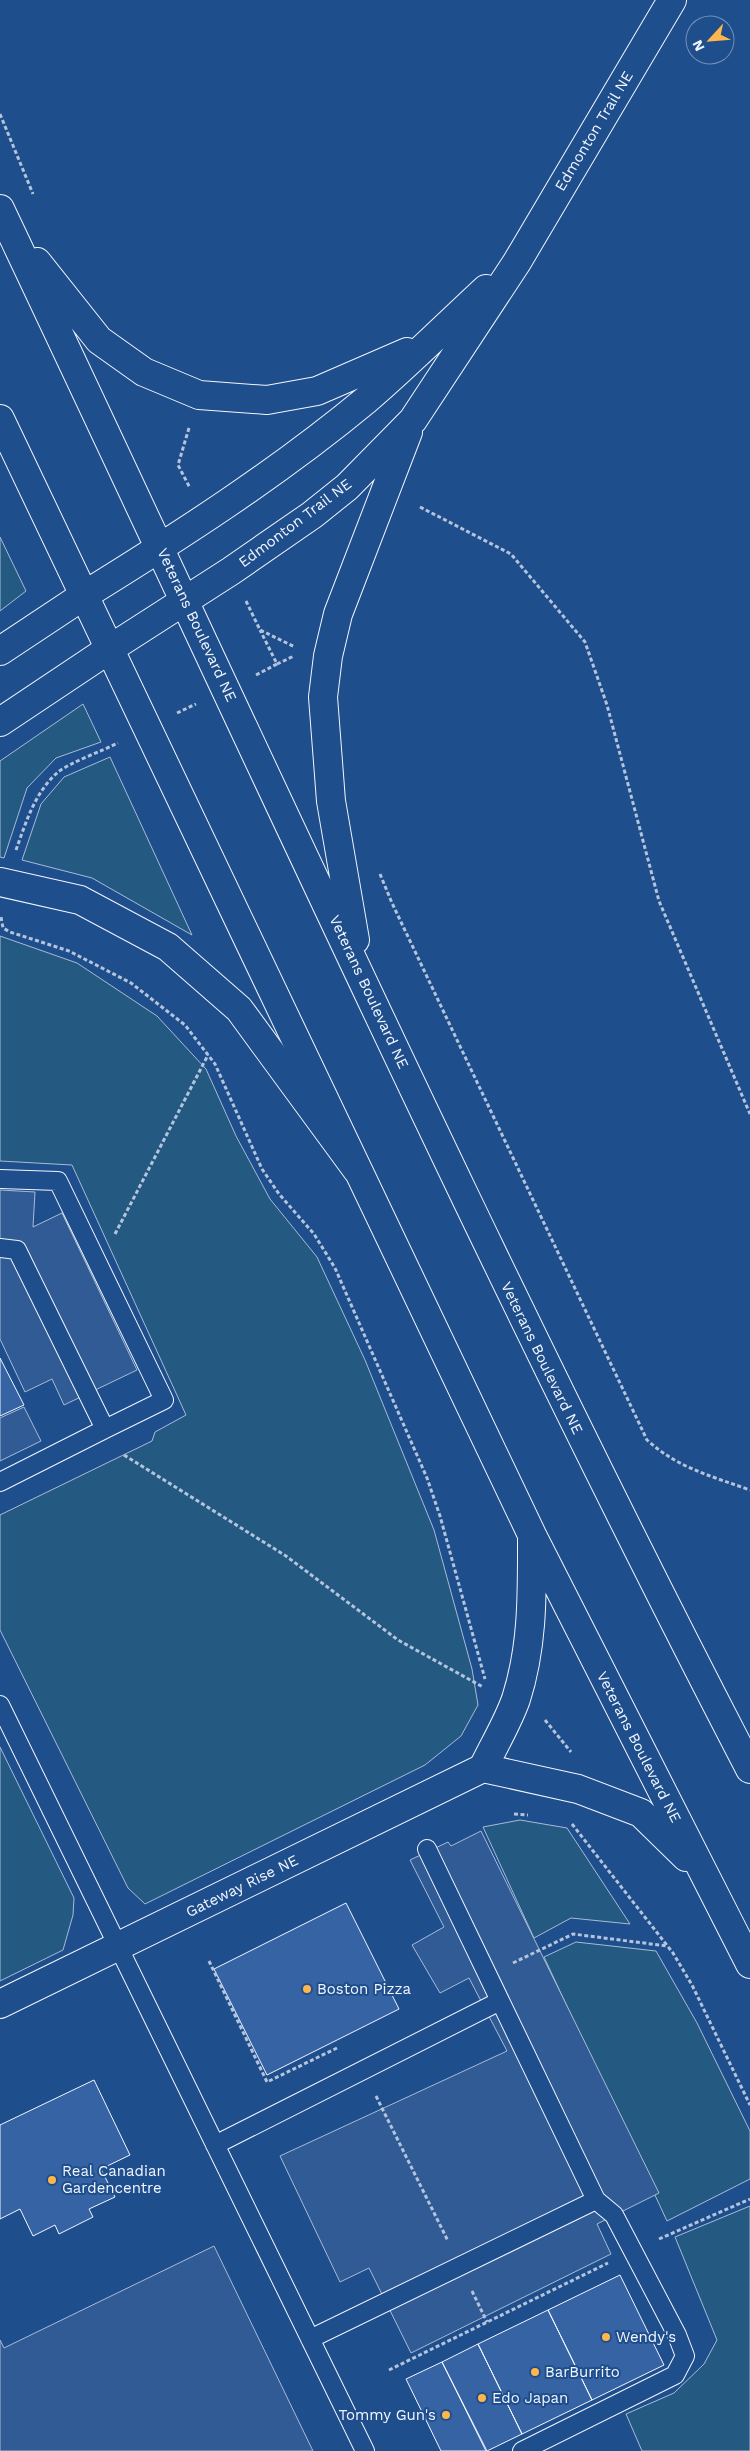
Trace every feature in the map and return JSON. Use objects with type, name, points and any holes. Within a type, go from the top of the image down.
[{"type":"main road","name":"Edmonton Trail NE","points":[[0,722],[186,601],[312,515],[347,487],[413,420],[517,262],[672,0]]},
{"type":"main road","points":[[4,218],[99,340],[144,372],[198,394],[267,400],[317,392],[425,344]]},
{"type":"main road","name":"Veterans Boulevard NE","points":[[4,218],[511,1294],[653,1582],[750,1769]]},
{"type":"main road","name":"Edmonton Trail NE","points":[[0,651],[83,596],[161,549],[308,444],[367,399],[517,262]]},
{"type":"main road","name":"Veterans Boulevard NE","points":[[0,419],[108,650],[532,1535],[750,1964]]},
{"type":"main road","points":[[361,974],[332,801],[323,697],[328,656],[338,614],[413,420]]},
{"type":"main road","points":[[0,882],[80,900],[168,947],[239,1010],[357,1170]]},
{"type":"main road","points":[[532,1535],[532,1623],[526,1662],[515,1700],[483,1768],[578,1789],[641,1813],[702,1872]]},
{"type":"main road","name":"Gateway Rise NE","points":[[0,2004],[483,1768]]},
{"type":"lane","points":[[0,1179],[58,1181],[164,1400],[0,1482]]},
{"type":"lane","points":[[0,1248],[17,1250],[105,1429]]},
{"type":"lane","points":[[0,1705],[365,2451]]},
{"type":"lane","points":[[427,1848],[596,2200],[614,2215],[685,2356],[675,2375],[522,2451]]},
{"type":"lane","points":[[215,2145],[500,2001]]},
{"type":"lane","points":[[310,2339],[596,2200]]},
{"type":"path","points":[[420,507],[511,554],[585,642],[607,704],[659,901],[750,1114]]},
{"type":"path","points":[[277,664],[304,652]]},
{"type":"path","points":[[14,857],[28,816],[41,791],[59,771],[104,750]]},
{"type":"path","points":[[379,870],[392,903],[647,1440],[664,1456],[682,1465],[750,1490]]},
{"type":"path","points":[[2,913],[0,920],[3,928],[10,932],[69,951],[131,983],[185,1025],[216,1064],[262,1169],[279,1194],[314,1234],[335,1268],[427,1478],[440,1516],[488,1690],[398,1640],[286,1556],[124,1455]]},
{"type":"path","points":[[111,1242],[208,1055]]},
{"type":"path","points":[[515,1700],[536,1709],[583,1767],[578,1789],[567,1819],[668,1946],[692,1985],[750,2105]]},
{"type":"path","points":[[573,1934],[668,1946]]},
{"type":"path","points":[[209,1961],[267,2082]]},
{"type":"path","points":[[364,2070],[487,2322]]},
{"type":"path","points":[[388,2370],[633,2251],[750,2199]]},
{"type":"shaded area","points":[[0,537],[26,591],[0,611]]},
{"type":"shaded area","points":[[83,704],[101,742],[56,758],[27,788],[4,858],[0,857],[0,761]]},
{"type":"shaded area","points":[[110,757],[192,935],[92,878],[22,860],[41,804],[64,777]]},
{"type":"shaded area","points":[[0,936],[77,963],[157,1016],[206,1069],[236,1136],[270,1199],[317,1257],[365,1360],[434,1530],[472,1669],[478,1705],[461,1736],[425,1765],[145,1904],[128,1888],[0,1630],[0,1515],[152,1441],[155,1432],[186,1415],[72,1165],[0,1161]]},
{"type":"shaded area","points":[[0,1190],[35,1192],[33,1227],[62,1213],[137,1370],[64,1405],[52,1379],[25,1392],[0,1339]]},
{"type":"shaded area","points":[[24,1407],[41,1441],[0,1461],[0,1418]]},
{"type":"shaded area","points":[[0,1747],[74,1898],[73,1915],[63,1950],[0,1981]]},
{"type":"shaded area","points":[[520,1820],[567,1828],[630,1924],[571,1918],[534,1938],[483,1827]]},
{"type":"shaded area","points":[[481,1831],[659,2193],[597,2224],[611,2254],[411,2353],[369,2268],[340,2282],[280,2156],[507,2051],[469,1978],[440,1993],[412,1945],[444,1927],[410,1860],[448,1842],[451,1846]]},
{"type":"shaded area","points":[[576,1942],[656,1951],[697,2023],[750,2131],[750,2179],[667,2221],[544,1957]]},
{"type":"shaded area","points":[[750,2206],[750,2451],[642,2451],[626,2414],[674,2393],[704,2364],[717,2340],[675,2237]]},
{"type":"shaded area","points":[[214,2246],[313,2451],[0,2451],[0,2340],[4,2348]]},
{"type":"building","points":[[0,1358],[24,1405],[0,1416]]},
{"type":"building","name":"Boston Pizza","points":[[346,1903],[399,2009],[267,2075],[214,1969]]},
{"type":"building","points":[[94,2080],[130,2155],[101,2169],[115,2197],[89,2209],[93,2217],[59,2234],[55,2225],[33,2236],[20,2209],[0,2219],[0,2125]]},
{"type":"building","name":"Wendy's","points":[[620,2275],[664,2365],[592,2400],[548,2310]]},
{"type":"building","name":"BarBurrito","points":[[548,2310],[592,2400],[522,2434],[478,2344]]},
{"type":"building","name":"Edo Japan","points":[[478,2344],[522,2434],[487,2451],[442,2362]]},
{"type":"building","name":"Tommy Gun's","points":[[442,2362],[486,2451],[441,2451],[406,2379]]},
{"type":"place","name":"Boston Pizza","points":[[307,1989]]},
{"type":"place","name":"Real Canadian Gardencentre","points":[[52,2180]]},
{"type":"place","name":"Wendy's","points":[[606,2337]]},
{"type":"place","name":"BarBurrito","points":[[535,2372]]},
{"type":"place","name":"Edo Japan","points":[[482,2398]]},
{"type":"place","name":"Tommy Gun's","points":[[446,2415]]}]
